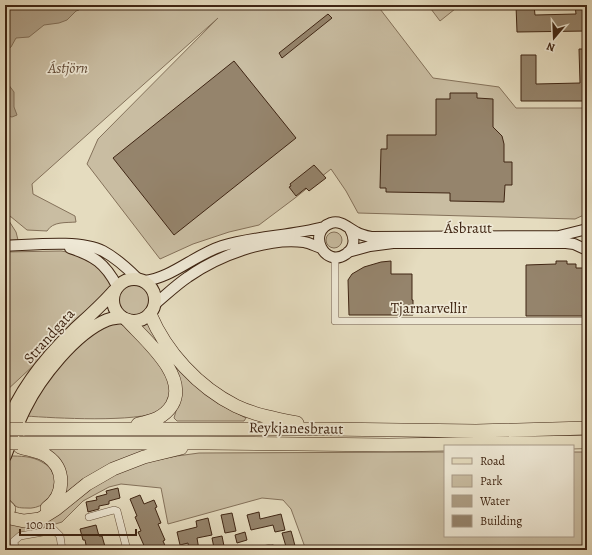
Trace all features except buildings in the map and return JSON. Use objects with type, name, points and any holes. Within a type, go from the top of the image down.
[{"type":"highway","points":[[152,309],[158,331],[174,353],[198,380],[217,395],[236,406],[260,415],[326,429]]},
{"type":"highway","points":[[104,429],[154,420],[165,413],[173,403],[175,397],[174,383],[167,365],[125,319]]},
{"type":"highway","name":"Reykjanesbraut","points":[[5,429],[326,429],[476,431],[587,428]]},
{"type":"highway","name":"Reykjanesbraut","points":[[11,444],[207,443],[388,445],[587,442]]},
{"type":"highway","points":[[6,509],[24,521],[40,519],[56,509],[87,484],[114,469],[144,457],[207,443]]},
{"type":"highway","points":[[6,509],[27,514],[44,510],[55,500],[61,485],[59,471],[48,457],[38,452],[11,444]]},
{"type":"main road","points":[[126,280],[140,280],[152,288],[155,298],[152,309],[140,320],[125,319],[117,313],[113,303],[116,289],[126,280]]},
{"type":"main road","name":"Strandgata","points":[[5,429],[16,405],[36,372],[57,348],[116,289]]},
{"type":"main road","name":"Strandgata","points":[[5,456],[26,407],[40,383],[54,364],[93,328],[106,320],[125,319]]},
{"type":"street","points":[[5,246],[56,245],[72,243],[102,250],[122,264],[140,280],[159,278],[195,258],[220,247],[247,240],[297,234],[338,223],[345,225],[350,229],[354,241],[351,249],[344,256],[335,257],[325,253],[321,248],[319,238],[324,227]]},
{"type":"street","name":"Ásbraut","points":[[350,229],[358,233],[371,236],[559,236],[587,229]]},
{"type":"street","points":[[587,235],[587,246]]},
{"type":"street","points":[[152,309],[189,276],[211,263],[238,251],[266,244],[296,241],[308,243],[321,248]]},
{"type":"street","name":"Ásbraut","points":[[348,252],[370,246],[404,243],[566,243],[574,244],[587,250]]},
{"type":"street","points":[[56,245],[84,253],[104,266],[110,273],[116,289]]},
{"type":"street","name":"Tjarnarvellir","points":[[335,257],[335,321],[587,321]]},
{"type":"street","points":[[89,517],[110,510],[117,512],[127,550]]},
{"type":"street","points":[[16,550],[14,542],[20,536],[54,530],[60,536],[62,550]]},
{"type":"street","points":[[261,550],[271,548]]},
{"type":"green space","points":[[5,5],[377,5],[433,78],[499,87],[516,108],[587,108],[586,214],[575,219],[358,213],[346,191],[331,169],[259,225],[229,232],[193,244],[160,259],[87,164],[98,139],[218,18],[32,184],[33,194],[75,216],[76,222],[56,224],[47,231],[27,230],[10,216],[9,221],[16,232],[18,240],[5,240]]},
{"type":"green space","points":[[428,5],[460,5],[440,21]]},
{"type":"green space","points":[[331,232],[337,232],[342,237],[340,246],[337,248],[331,248],[326,243],[326,237]]},
{"type":"green space","points":[[61,251],[73,253],[92,260],[112,282],[110,294],[5,392],[5,252]]},
{"type":"green space","points":[[133,283],[145,288],[150,300],[145,312],[133,317],[121,312],[116,300],[121,288]]},
{"type":"green space","points":[[147,321],[193,384],[219,404],[246,418],[244,421],[177,421],[174,418],[180,397],[138,326]]},
{"type":"green space","points":[[110,323],[123,324],[150,352],[163,369],[170,384],[169,395],[165,406],[160,411],[149,415],[134,417],[95,419],[26,416],[43,388],[62,364],[84,342]]},
{"type":"green space","points":[[37,447],[149,449],[60,502],[64,486]]},
{"type":"green space","points":[[444,452],[444,537],[574,537],[574,452],[587,452],[587,550],[306,550],[291,509],[283,500],[262,498],[168,524],[161,488],[121,484],[109,487],[83,501],[62,522],[16,536],[10,544],[11,550],[5,550],[5,523],[14,524],[85,491],[132,465],[199,453]]},
{"type":"green space","points":[[9,456],[30,457],[42,462],[49,468],[55,483],[49,498],[43,504],[35,507],[19,508],[5,497],[5,468]]},
{"type":"water","name":"Ástjörn","points":[[5,5],[80,5],[79,10],[67,20],[59,23],[44,25],[29,37],[16,38],[11,47],[5,51]]},
{"type":"water","name":"Ástjörn","points":[[5,80],[14,92],[14,107],[17,115],[12,117],[5,117]]}]
